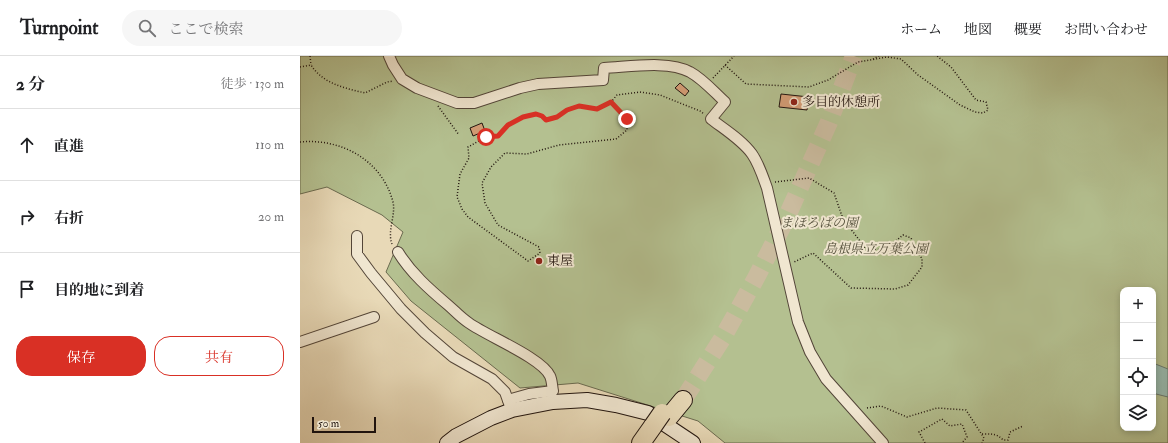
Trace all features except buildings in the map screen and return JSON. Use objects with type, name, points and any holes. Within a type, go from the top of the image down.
[{"type":"highway","points":[[641,443],[659,426],[679,398]]},
{"type":"main road","points":[[447,443],[463,432],[491,418],[510,405],[587,400],[648,413],[693,443]]},
{"type":"street","points":[[390,56],[393,65],[402,79],[417,88],[457,103],[474,103],[520,88],[538,84],[603,80],[604,68],[667,65],[681,68],[690,72],[725,102],[711,119],[741,142],[752,153],[760,167],[767,188],[798,322],[810,352],[826,379],[883,443]]},
{"type":"street","points":[[357,236],[357,254],[401,309],[425,333],[453,357],[492,378],[505,392],[510,405],[529,394],[553,391],[550,376],[544,369],[532,359],[468,323],[420,281],[404,262],[398,252]]},
{"type":"street","points":[[300,342],[374,317]]},
{"type":"path","points":[[310,56],[311,65],[316,72],[333,84],[365,93],[391,80],[398,82]]},
{"type":"path","points":[[707,86],[734,56]]},
{"type":"path","points":[[872,60],[879,56]]},
{"type":"path","points":[[725,65],[746,84],[809,87],[828,80],[858,62],[887,57],[901,59],[918,75],[960,105],[975,112],[983,113],[988,110],[986,102],[976,100],[952,67],[937,56]]},
{"type":"path","points":[[300,67],[311,65]]},
{"type":"path","points":[[611,102],[627,119],[627,130],[616,139],[559,146],[527,154],[505,153],[492,167],[482,183],[485,203],[498,225],[540,247],[540,252],[528,260],[468,217],[462,209],[457,197],[460,174],[469,158],[468,147],[486,137],[498,136],[508,125],[523,117],[536,114],[542,116],[546,120],[557,117],[567,110],[579,106],[597,109],[611,102],[617,95],[640,92],[660,95],[700,111],[711,119]]},
{"type":"path","points":[[432,103],[439,107],[459,135]]},
{"type":"path","points":[[300,142],[331,143],[352,151],[372,165],[386,182],[393,203],[391,243],[398,252]]},
{"type":"path","points":[[773,182],[809,178],[834,193],[843,219],[867,250],[886,249],[903,235],[911,238],[922,259],[922,267],[908,285],[895,289],[851,288],[813,253],[790,264]]},
{"type":"path","points":[[866,408],[881,406],[906,417],[937,408],[966,410],[984,438],[982,443]]},
{"type":"path","points":[[925,443],[919,432],[942,419],[950,426],[962,424],[967,437],[962,443]]},
{"type":"path","points":[[1008,443],[1010,432],[1023,426]]},
{"type":"path","points":[[982,434],[993,433],[1003,440],[1008,440]]},
{"type":"green space","name":"島根県立万葉公園","points":[[300,56],[1168,56],[1168,443],[725,443],[698,421],[578,383],[520,388],[411,301],[386,272],[403,232],[382,215],[327,187],[300,194]]},
{"type":"water","points":[[1156,364],[1168,369],[1168,397],[1156,394]]},
{"type":"tunnel","points":[[683,400],[722,339],[784,223],[829,122],[854,56]]},
{"type":"place","name":"多目的休憩所","points":[[794,102]]},
{"type":"place","name":"東屋","points":[[539,261]]},
{"type":"route","points":[[486,137],[498,136],[508,125],[523,117],[536,114],[542,116],[546,120],[557,117],[567,110],[579,106],[597,109],[611,102],[627,119]]},
{"type":"park label","name":"まほろばの園","points":[[819,223]]}]
